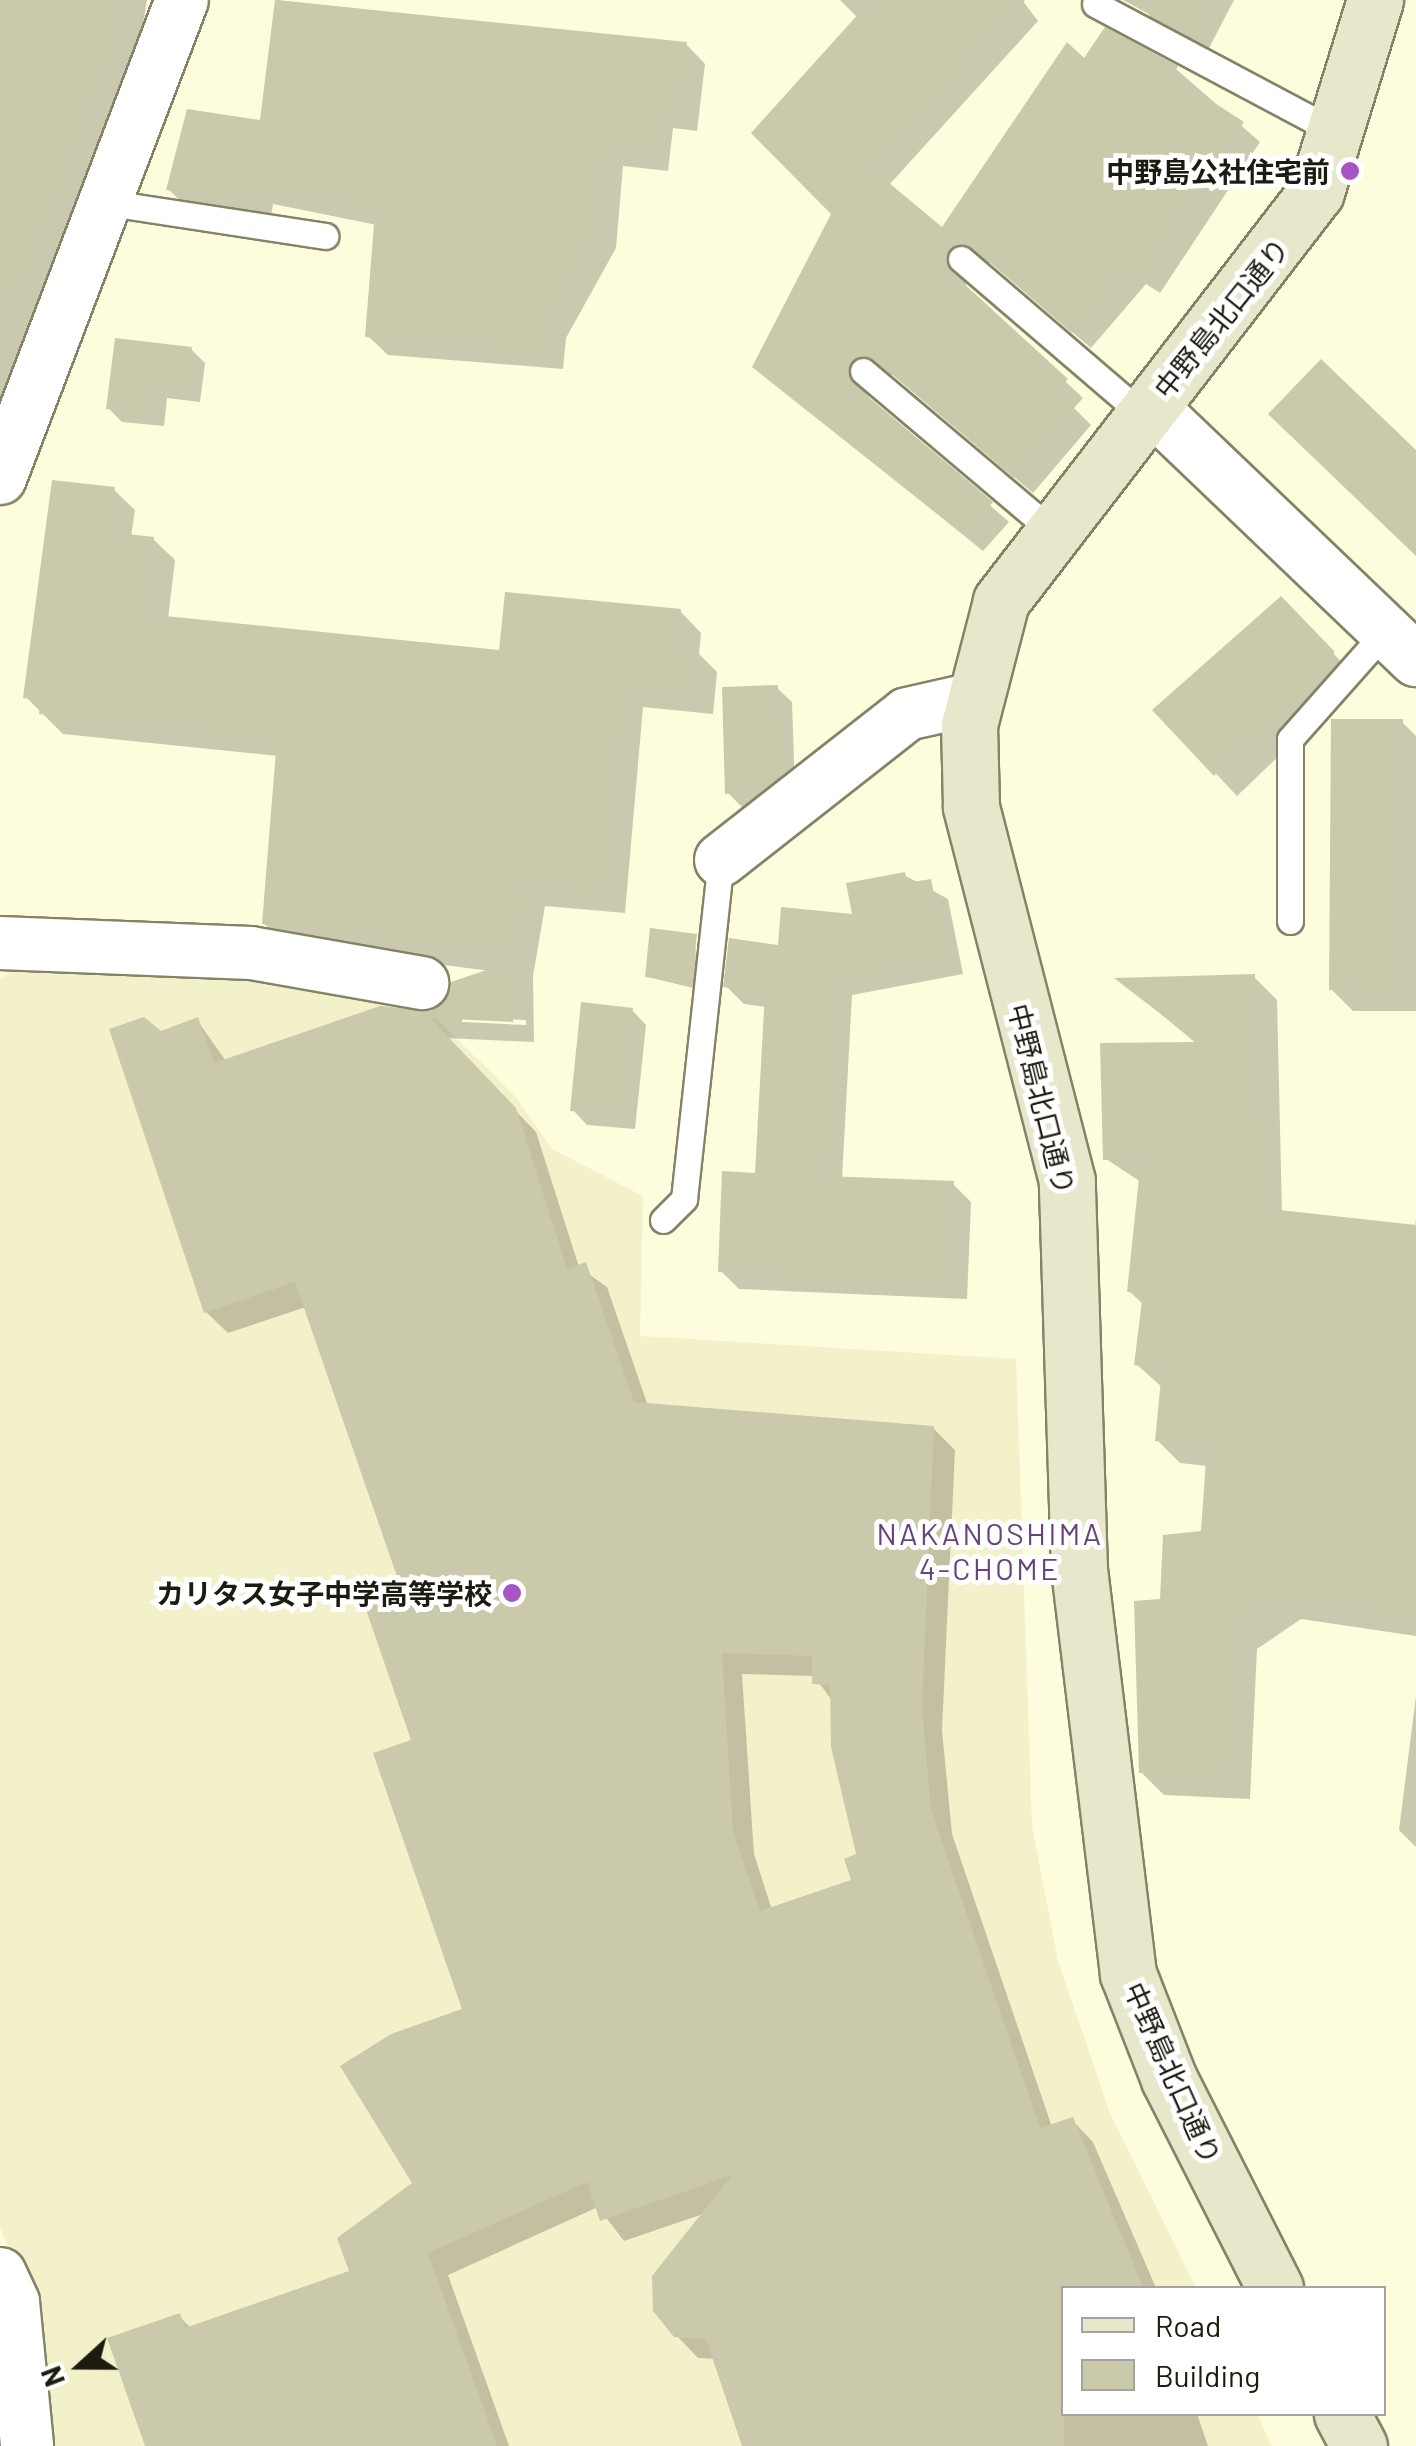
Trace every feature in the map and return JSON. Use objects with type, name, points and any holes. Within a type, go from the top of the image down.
[{"type":"street","points":[[0,478],[182,0]]},
{"type":"street","name":"中野島北口通り","points":[[1274,2286],[1169,2079],[1128,1974],[1079,1570],[1067,1182],[971,806],[974,699],[1001,601],[1051,530],[1146,410],[1266,268],[1316,192],[1375,0]]},
{"type":"street","points":[[1146,410],[1400,647]]},
{"type":"street","points":[[721,860],[906,714],[974,699]]},
{"type":"street","points":[[0,943],[251,953],[422,983]]},
{"type":"street","points":[[0,2274],[13,2302],[28,2446]]},
{"type":"street","points":[[1343,2416],[1360,2446]]},
{"type":"lane","points":[[1095,4],[1334,130]]},
{"type":"lane","points":[[103,202],[325,236]]},
{"type":"lane","points":[[961,259],[1146,410]]},
{"type":"lane","points":[[863,371],[1051,530]]},
{"type":"lane","points":[[1290,921],[1290,739],[1400,647]]},
{"type":"lane","points":[[663,1220],[684,1199],[721,860]]},
{"type":"shaded area","name":"カリタス女子中学高等学校","points":[[22,962],[260,968],[418,1000],[514,1095],[552,1149],[643,1196],[640,1336],[1016,1359],[1032,1826],[1058,1961],[1110,2113],[1195,2286],[1061,2286],[1061,2416],[1258,2416],[1272,2446],[46,2446],[37,2316],[0,2228],[0,980]]},
{"type":"building","points":[[0,0],[121,0],[114,44],[5,337]]},
{"type":"building","points":[[275,0],[687,42],[678,113],[654,110],[650,153],[604,147],[597,227],[547,317],[544,351],[365,337],[375,212],[254,186],[251,203],[166,190],[187,109],[260,120]]},
{"type":"building","points":[[871,0],[1025,0],[871,168],[942,227],[1067,42],[1084,58],[1105,27],[1178,66],[1173,76],[1244,122],[1142,277],[1128,268],[1072,333],[972,247],[948,249],[950,271],[1068,379],[1057,390],[1075,406],[1014,478],[874,359],[850,361],[852,383],[993,502],[965,536],[752,367],[831,214],[751,133]]},
{"type":"building","points":[[1123,0],[1212,0],[1193,38]]},
{"type":"building","points":[[115,338],[192,347],[187,390],[154,386],[151,414],[106,409]]},
{"type":"building","points":[[1321,359],[1416,450],[1416,556],[1268,414]]},
{"type":"building","points":[[52,480],[115,487],[109,532],[154,537],[146,614],[499,650],[505,592],[681,609],[677,646],[697,648],[693,694],[623,687],[605,893],[525,886],[519,957],[262,924],[277,738],[39,714],[41,700],[23,698]]},
{"type":"building","points":[[1281,596],[1334,651],[1332,663],[1214,776],[1152,710]]},
{"type":"building","points":[[778,685],[781,775],[758,792],[725,794],[722,687]]},
{"type":"building","points":[[1331,719],[1403,719],[1401,991],[1329,990]]},
{"type":"building","points":[[905,872],[907,883],[931,879],[947,957],[835,978],[825,1176],[954,1181],[950,1282],[718,1272],[722,1171],[755,1173],[765,992],[723,987],[729,938],[778,945],[781,907],[852,914],[846,883]]},
{"type":"building","points":[[650,928],[697,934],[691,983],[645,977]]},
{"type":"building","points":[[519,959],[513,1022],[430,1018],[516,1108],[567,1269],[586,1262],[634,1402],[934,1426],[922,1707],[931,1810],[1040,2128],[1073,2117],[1142,2286],[1061,2286],[1064,2446],[742,2446],[706,2339],[674,2337],[653,2311],[652,2276],[732,2175],[600,2221],[587,2182],[428,2253],[497,2446],[145,2446],[107,2338],[180,2313],[185,2328],[349,2271],[337,2238],[412,2183],[340,2066],[391,2034],[462,2009],[373,1753],[411,1740],[363,1601],[401,1588],[295,1282],[204,1313],[109,1029],[144,1017],[161,1031],[198,1017],[214,1063],[380,1006],[431,1011],[451,982]],"holes":[[[722,1653],[812,1656],[812,1684],[830,1685],[831,1747],[856,1854],[844,1859],[851,1880],[760,1911],[733,1831]]]},
{"type":"building","points":[[1255,974],[1261,1208],[1416,1225],[1416,1617],[1277,1597],[1235,1626],[1228,1777],[1139,1773],[1134,1601],[1160,1599],[1163,1535],[1201,1531],[1207,1446],[1155,1441],[1162,1369],[1134,1365],[1143,1293],[1127,1292],[1141,1159],[1103,1160],[1100,1043],[1197,1042],[1114,978]]},
{"type":"building","points":[[581,1002],[633,1008],[621,1116],[570,1111]]},
{"type":"place","name":"中野島公社住宅前","points":[[1350,171]]},
{"type":"place","name":"カリタス女子中学高等学校","points":[[512,1593]]},
{"type":"district","name":"NAKANOSHIMA 4-CHOME","points":[[990,1550]]}]
